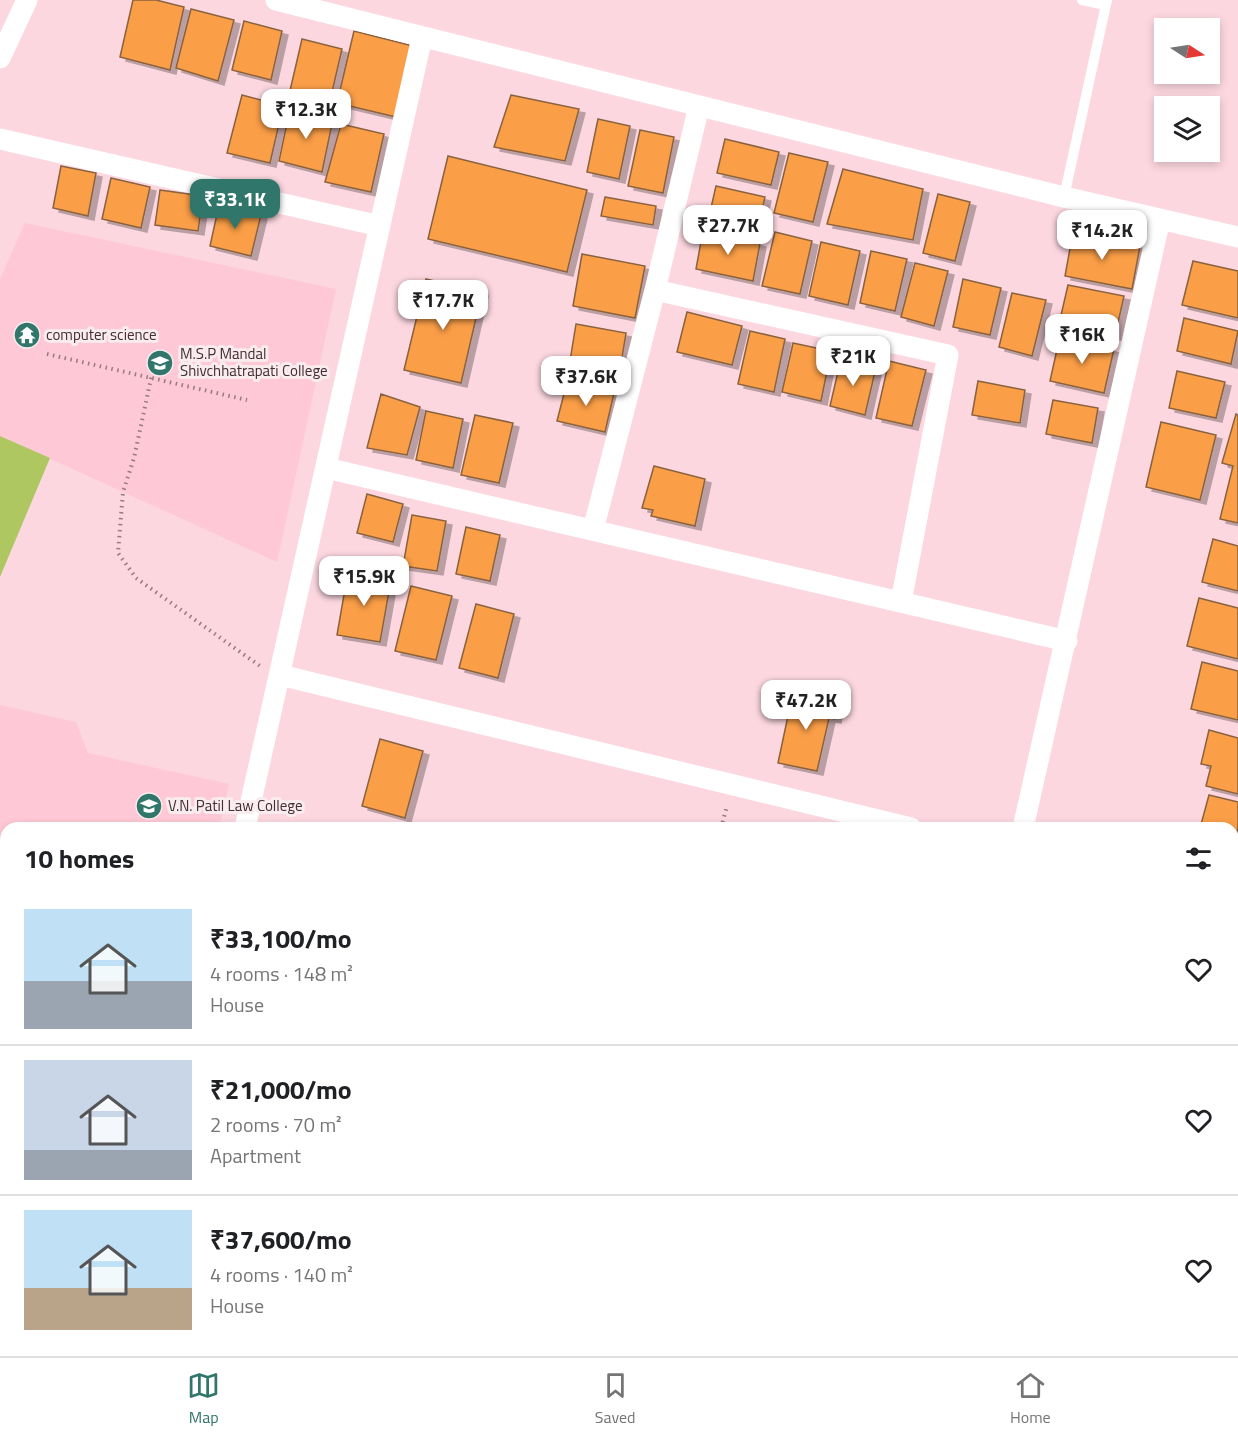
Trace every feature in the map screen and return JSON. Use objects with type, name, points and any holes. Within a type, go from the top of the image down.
[{"type":"street","points":[[0,58],[27,0]]},
{"type":"street","points":[[276,0],[1064,197],[1238,237]]},
{"type":"street","points":[[246,822],[422,37]]},
{"type":"street","points":[[592,530],[656,290],[699,106]]},
{"type":"street","points":[[0,139],[380,226]]},
{"type":"street","points":[[1024,822],[1067,641],[1160,219]]},
{"type":"street","points":[[656,290],[948,355],[901,602]]},
{"type":"street","points":[[326,468],[1067,641]]},
{"type":"street","points":[[280,675],[885,822]]},
{"type":"lane","points":[[1064,197],[1106,3],[1082,0]]},
{"type":"path","points":[[47,354],[247,400]]},
{"type":"path","points":[[155,360],[134,458],[123,492],[118,553],[135,578],[257,665],[280,675]]},
{"type":"shaded area","name":"M.S.P Mandal Shivchhatrapati College","points":[[25,223],[336,289],[277,562],[0,436],[0,279]]},
{"type":"shaded area","points":[[0,705],[76,722],[88,753],[229,784],[220,822],[0,822]]},
{"type":"green space","points":[[0,436],[50,458],[0,577]]},
{"type":"building","points":[[133,0],[156,0],[184,7],[170,70],[120,57]]},
{"type":"building","points":[[191,9],[234,20],[218,81],[176,68]]},
{"type":"building","points":[[244,21],[282,31],[271,80],[232,70]]},
{"type":"building","points":[[354,31],[413,46],[396,117],[337,103]]},
{"type":"building","points":[[302,39],[342,49],[329,105],[289,95]]},
{"type":"building","points":[[242,95],[283,106],[270,163],[227,153]]},
{"type":"building","points":[[511,95],[579,109],[565,161],[494,147]]},
{"type":"building","points":[[290,109],[333,119],[322,172],[279,161]]},
{"type":"building","points":[[598,119],[630,126],[619,179],[587,172]]},
{"type":"building","points":[[341,124],[384,134],[371,192],[325,182]]},
{"type":"building","points":[[640,130],[674,137],[663,193],[628,186]]},
{"type":"building","points":[[725,139],[779,152],[771,185],[717,173]]},
{"type":"building","points":[[789,153],[828,162],[813,222],[774,213]]},
{"type":"building","points":[[448,156],[587,190],[567,272],[428,239]]},
{"type":"building","points":[[61,166],[96,173],[88,216],[53,208]]},
{"type":"building","points":[[843,169],[923,189],[913,240],[827,224]]},
{"type":"building","points":[[111,178],[150,187],[141,228],[102,219]]},
{"type":"building","points":[[716,186],[765,197],[757,232],[708,221]]},
{"type":"building","points":[[160,190],[203,196],[198,231],[155,225]]},
{"type":"building","points":[[938,194],[970,202],[955,261],[923,253]]},
{"type":"building","points":[[605,197],[656,206],[653,225],[601,216]]},
{"type":"building","points":[[219,205],[261,215],[251,256],[210,246]]},
{"type":"building","points":[[703,231],[760,243],[753,281],[696,269]]},
{"type":"building","points":[[775,232],[812,241],[800,294],[762,286]]},
{"type":"building","points":[[1073,232],[1140,246],[1132,289],[1065,276]]},
{"type":"building","points":[[821,242],[860,251],[848,305],[809,296]]},
{"type":"building","points":[[871,251],[907,259],[895,311],[860,303]]},
{"type":"building","points":[[582,254],[645,266],[635,318],[573,306]]},
{"type":"building","points":[[1193,261],[1238,271],[1238,318],[1182,305]]},
{"type":"building","points":[[915,263],[948,271],[934,326],[901,317]]},
{"type":"building","points":[[426,279],[482,292],[461,383],[404,370]]},
{"type":"building","points":[[963,279],[1001,288],[990,335],[953,327]]},
{"type":"building","points":[[1068,285],[1124,296],[1115,336],[1059,324]]},
{"type":"building","points":[[1012,293],[1046,300],[1032,356],[999,347]]},
{"type":"building","points":[[687,312],[742,326],[732,365],[677,352]]},
{"type":"building","points":[[1184,318],[1238,331],[1231,364],[1177,351]]},
{"type":"building","points":[[576,324],[626,333],[620,370],[570,361]]},
{"type":"building","points":[[750,331],[785,339],[774,392],[738,384]]},
{"type":"building","points":[[1060,336],[1114,349],[1104,393],[1050,381]]},
{"type":"building","points":[[793,343],[831,351],[821,401],[782,392]]},
{"type":"building","points":[[841,359],[876,367],[865,415],[830,406]]},
{"type":"building","points":[[889,361],[926,370],[912,426],[876,418]]},
{"type":"building","points":[[1177,371],[1225,382],[1216,418],[1169,408]]},
{"type":"building","points":[[978,381],[1025,390],[1020,423],[972,415]]},
{"type":"building","points":[[567,382],[614,393],[605,432],[557,421]]},
{"type":"building","points":[[381,394],[420,407],[407,455],[367,448]]},
{"type":"building","points":[[1053,400],[1098,408],[1092,443],[1046,434]]},
{"type":"building","points":[[426,411],[463,419],[453,468],[416,460]]},
{"type":"building","points":[[1236,414],[1238,415],[1238,523],[1220,519],[1233,466],[1222,463]]},
{"type":"building","points":[[475,415],[513,423],[499,483],[461,475]]},
{"type":"building","points":[[1161,422],[1216,435],[1200,500],[1146,487]]},
{"type":"building","points":[[654,466],[705,479],[695,526],[651,516],[653,510],[642,508]]},
{"type":"building","points":[[367,494],[403,504],[393,542],[357,533]]},
{"type":"building","points":[[412,515],[446,521],[437,571],[403,566]]},
{"type":"building","points":[[466,527],[500,535],[490,581],[456,574]]},
{"type":"building","points":[[1213,539],[1238,546],[1238,591],[1202,582]]},
{"type":"building","points":[[348,572],[391,580],[380,642],[337,635]]},
{"type":"building","points":[[411,586],[452,596],[436,660],[395,651]]},
{"type":"building","points":[[1199,598],[1238,608],[1238,659],[1187,646]]},
{"type":"building","points":[[476,604],[514,614],[498,678],[459,668]]},
{"type":"building","points":[[1202,662],[1238,671],[1238,720],[1191,709]]},
{"type":"building","points":[[793,692],[838,702],[835,719],[829,718],[817,771],[778,763]]},
{"type":"building","points":[[1209,730],[1238,738],[1238,794],[1206,786],[1211,766],[1201,764]]},
{"type":"building","points":[[380,739],[423,751],[405,818],[362,806]]},
{"type":"building","points":[[1209,795],[1238,802],[1238,822],[1202,822]]},
{"type":"place","name":"computer science","points":[[27,335]]},
{"type":"place","name":"M.S.P Mandal Shivchhatrapati College","points":[[160,363]]},
{"type":"place","name":"V.N. Patil Law College","points":[[149,806]]}]
